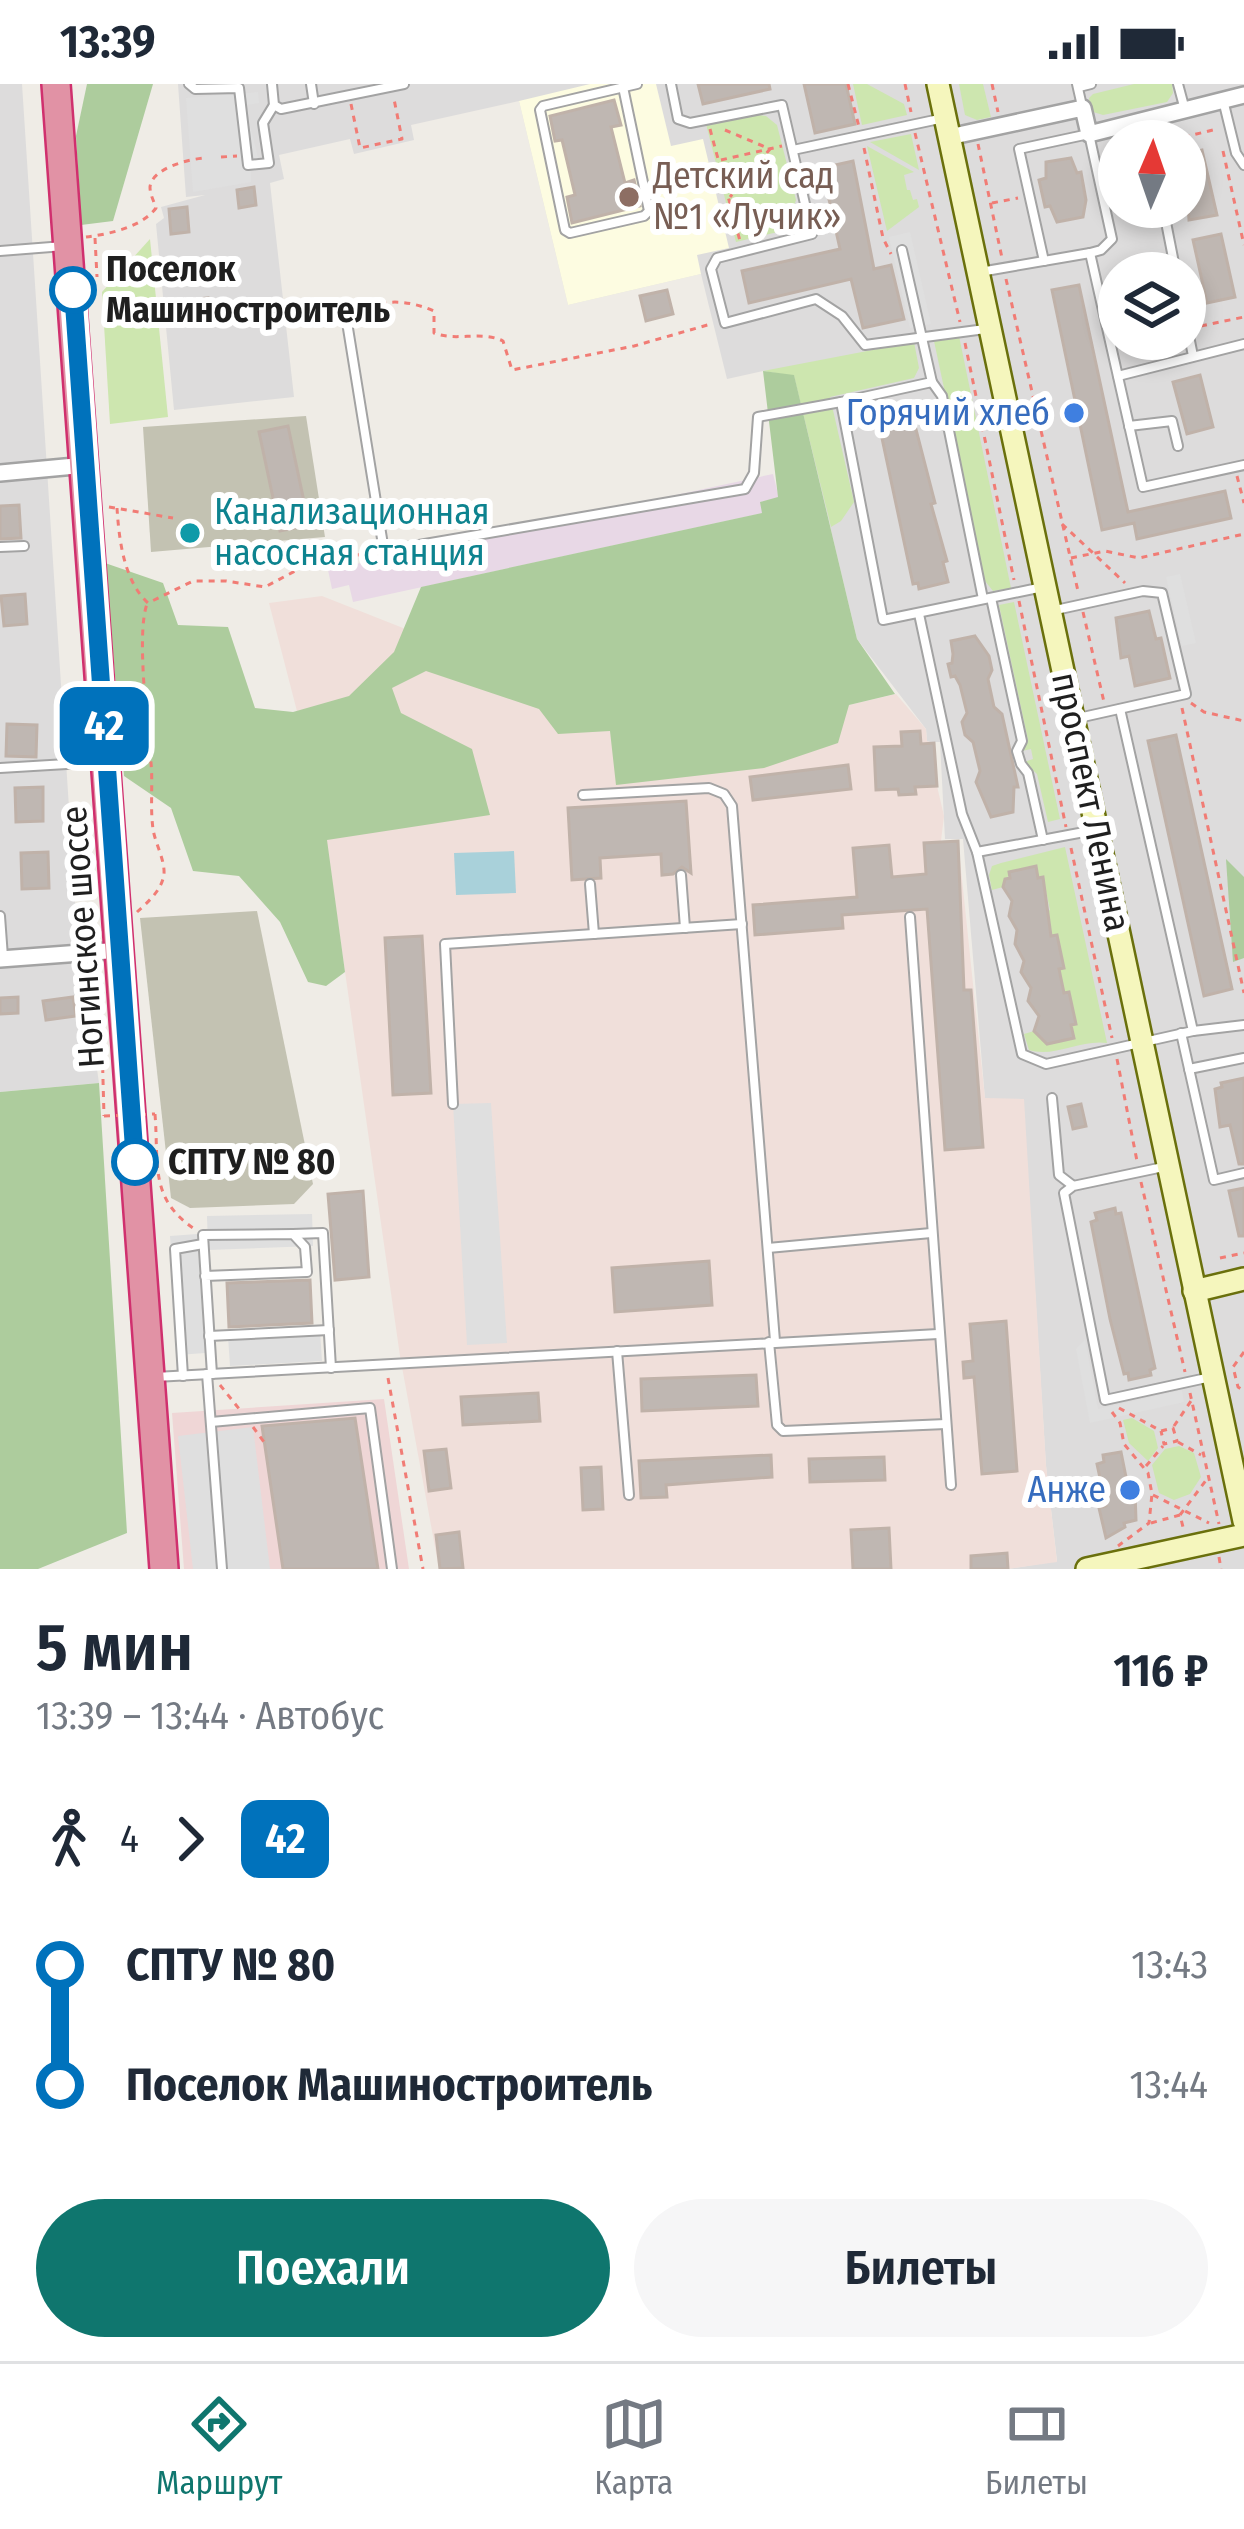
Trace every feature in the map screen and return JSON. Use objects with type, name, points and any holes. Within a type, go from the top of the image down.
[{"type":"highway","name":"Ногинское шоссе","points":[[58,89],[78,240],[86,465],[103,506],[107,762],[164,1569]]},
{"type":"main road","name":"проспект Ленина","points":[[938,84],[1244,1521]]},
{"type":"main road","points":[[1195,1291],[1244,1279]]},
{"type":"main road","points":[[1088,1569],[1122,1566],[1244,1535]]},
{"type":"street","points":[[947,127],[975,131],[1083,108],[1089,134],[1244,95]]},
{"type":"street","points":[[0,473],[86,465]]},
{"type":"street","points":[[1,959],[120,939]]},
{"type":"lane","points":[[189,84],[195,89],[239,88],[248,165],[268,163],[263,123],[274,105],[272,84]]},
{"type":"lane","points":[[310,84],[314,104]]},
{"type":"lane","points":[[274,105],[281,109],[314,104],[404,84]]},
{"type":"lane","points":[[622,87],[649,211],[570,233],[565,230],[540,110],[543,106],[622,87],[637,84]]},
{"type":"lane","points":[[671,84],[679,119],[707,122],[782,105],[812,234],[717,258],[711,267],[725,323],[816,299],[842,316],[866,345],[990,328]]},
{"type":"lane","points":[[1083,108],[1078,85],[1090,84]]},
{"type":"lane","points":[[1178,84],[1185,110]]},
{"type":"lane","points":[[1217,101],[1244,165]]},
{"type":"lane","points":[[792,147],[913,124],[947,127]]},
{"type":"lane","points":[[1044,261],[1019,149],[1089,134],[1098,172]]},
{"type":"lane","points":[[978,273],[1102,250],[1112,239],[1110,228]]},
{"type":"lane","points":[[0,251],[78,240]]},
{"type":"lane","points":[[902,250],[932,382],[942,396],[1022,741],[1017,751],[1028,772],[1042,840]]},
{"type":"lane","points":[[1090,253],[1143,487],[1239,466]]},
{"type":"lane","points":[[346,316],[384,550],[745,489],[754,473],[758,417],[932,382]]},
{"type":"lane","points":[[1206,353],[1244,344]]},
{"type":"lane","points":[[1118,376],[1178,360]]},
{"type":"lane","points":[[841,402],[883,620],[1044,586]]},
{"type":"lane","points":[[1129,426],[1172,421],[1178,446]]},
{"type":"lane","points":[[0,547],[25,545]]},
{"type":"lane","points":[[1050,611],[1158,591],[1164,597],[1186,694],[1073,719]]},
{"type":"lane","points":[[919,614],[962,814],[977,852],[1022,1054],[1046,1064],[1244,1024]]},
{"type":"lane","points":[[1120,709],[1193,1031]]},
{"type":"lane","points":[[0,768],[107,762]]},
{"type":"lane","points":[[584,795],[703,788],[724,794],[732,806],[768,1248],[777,1425],[783,1431],[946,1424]]},
{"type":"lane","points":[[977,852],[1097,830]]},
{"type":"lane","points":[[681,875],[685,928]]},
{"type":"lane","points":[[590,884],[594,934]]},
{"type":"lane","points":[[0,916],[1,959]]},
{"type":"lane","points":[[910,916],[951,1485]]},
{"type":"lane","points":[[453,1104],[445,944],[742,924]]},
{"type":"lane","points":[[1181,1034],[1214,1180],[1244,1173]]},
{"type":"lane","points":[[1189,1069],[1244,1058]]},
{"type":"lane","points":[[1052,1097],[1059,1175],[1073,1186]]},
{"type":"lane","points":[[1168,1166],[1073,1186],[1064,1197],[1105,1400],[1213,1376]]},
{"type":"lane","points":[[183,1376],[175,1249],[203,1239],[293,1234],[323,1233],[331,1368]]},
{"type":"lane","points":[[768,1248],[932,1233]]},
{"type":"lane","points":[[205,1276],[308,1272],[304,1246],[293,1234]]},
{"type":"lane","points":[[203,1239],[222,1569]]},
{"type":"lane","points":[[209,1336],[329,1330]]},
{"type":"lane","points":[[149,1377],[938,1334]]},
{"type":"lane","points":[[617,1351],[629,1495]]},
{"type":"lane","points":[[211,1423],[370,1408],[392,1569]]},
{"type":"path","points":[[848,84],[883,238],[891,254]]},
{"type":"path","points":[[905,84],[963,332],[1139,1172],[1220,1529],[1152,1494]]},
{"type":"path","points":[[992,84],[1001,125]]},
{"type":"path","points":[[349,96],[360,148],[402,139],[391,87]]},
{"type":"path","points":[[1206,132],[1218,129],[1217,101]]},
{"type":"path","points":[[707,122],[770,149]]},
{"type":"path","points":[[707,122],[742,250]]},
{"type":"path","points":[[975,131],[1060,523],[1107,712]]},
{"type":"path","points":[[719,160],[792,147]]},
{"type":"path","points":[[729,198],[770,149]]},
{"type":"path","points":[[1223,152],[1244,245]]},
{"type":"path","points":[[221,158],[241,156]]},
{"type":"path","points":[[97,277],[78,240],[153,215],[153,179],[182,162],[205,158]]},
{"type":"path","points":[[990,203],[1029,196]]},
{"type":"path","points":[[346,316],[375,303],[416,303],[434,311],[434,334],[483,334],[503,341],[512,370],[725,323]]},
{"type":"path","points":[[1206,325],[1244,317]]},
{"type":"path","points":[[1239,466],[1244,503]]},
{"type":"path","points":[[103,506],[136,592],[148,603]]},
{"type":"path","points":[[103,506],[173,518]]},
{"type":"path","points":[[1060,523],[1135,593]]},
{"type":"path","points":[[1070,559],[1105,550],[1139,558],[1244,534]]},
{"type":"path","points":[[120,939],[154,896],[164,872],[153,828],[151,761],[144,722],[148,697],[142,627],[148,603],[193,581],[226,580],[265,587],[312,562],[384,550]]},
{"type":"path","points":[[1179,695],[1204,712],[1244,721]]},
{"type":"path","points":[[1179,695],[1244,993]]},
{"type":"path","points":[[101,999],[104,1116],[155,1114],[161,1195],[203,1239]]},
{"type":"path","points":[[1220,1258],[1244,1253]]},
{"type":"path","points":[[1244,1352],[1233,1367],[1238,1387],[1244,1391]]},
{"type":"path","points":[[383,1365],[423,1569]]},
{"type":"path","points":[[1105,1400],[1161,1431],[1173,1428],[1192,1401]]},
{"type":"path","points":[[1105,1400],[1120,1423],[1124,1444],[1145,1467],[1152,1494],[1149,1523]]},
{"type":"path","points":[[1173,1428],[1177,1441],[1203,1456]]},
{"type":"path","points":[[1161,1431],[1165,1444]]},
{"type":"path","points":[[1145,1467],[1165,1444],[1177,1441]]},
{"type":"path","points":[[1122,1566],[1117,1543],[1149,1523],[1182,1512],[1208,1478]]},
{"type":"path","points":[[1182,1512],[1183,1527]]},
{"type":"shaded area","points":[[0,84],[22,84],[77,931],[99,1083],[0,1092]]},
{"type":"shaded area","points":[[178,84],[1244,84],[1244,1569],[1008,1569],[1057,1561],[1046,1466],[1023,1099],[985,1099],[963,839],[945,839],[940,742],[927,742],[926,729],[857,639],[794,375],[763,371],[727,379],[701,274],[568,305],[519,101],[411,125],[414,140],[354,154],[350,139],[279,155],[284,179],[270,183],[294,397],[174,410],[156,224],[164,218],[161,207],[205,195],[186,197]]},
{"type":"shaded area","name":"Детский сад №1 «Лучик»","points":[[590,84],[656,84],[671,146],[703,139],[729,248],[697,255],[701,274],[568,305],[519,101]]},
{"type":"shaded area","points":[[258,92],[259,103],[245,105],[261,170],[251,171],[251,182],[193,192],[186,98]]},
{"type":"shaded area","points":[[910,232],[931,324],[910,328],[889,237]]},
{"type":"shaded area","points":[[306,416],[325,537],[151,552],[143,427]]},
{"type":"shaded area","points":[[773,474],[779,498],[761,502],[763,513],[353,602],[349,585],[332,589],[328,570]]},
{"type":"shaded area","points":[[1180,574],[1196,643],[1182,646],[1166,577]]},
{"type":"shaded area","points":[[322,596],[633,719],[849,705],[896,694],[926,729],[927,741],[934,743],[944,816],[941,841],[958,841],[985,1098],[1024,1099],[1046,1465],[1057,1562],[1008,1569],[439,1569],[400,1356],[321,804],[269,603]]},
{"type":"shaded area","points":[[257,911],[313,1184],[294,1204],[190,1208],[171,1198],[140,918]]},
{"type":"shaded area","points":[[491,1103],[507,1343],[467,1345],[453,1104]]},
{"type":"shaded area","points":[[312,1214],[313,1246],[208,1250],[207,1216]]},
{"type":"shaded area","points":[[197,1234],[205,1353],[178,1355],[170,1236]]},
{"type":"shaded area","points":[[320,1331],[322,1361],[230,1366],[228,1336]]},
{"type":"shaded area","points":[[1085,1339],[1098,1409],[1182,1390],[1184,1402],[1090,1423],[1076,1349]]},
{"type":"shaded area","points":[[384,1399],[409,1569],[184,1569],[172,1413]]},
{"type":"shaded area","points":[[253,1427],[270,1569],[193,1569],[178,1436]]},
{"type":"green space","points":[[87,84],[153,84],[113,221],[81,225],[76,136]]},
{"type":"green space","points":[[853,84],[867,84],[904,104],[907,115],[862,125]]},
{"type":"green space","points":[[959,84],[983,84],[991,117],[977,120],[965,115]]},
{"type":"green space","points":[[1134,84],[1172,84],[1173,93],[1167,102],[1103,115],[1090,111],[1093,94]]},
{"type":"green space","points":[[752,114],[766,116],[777,125],[796,200],[786,230],[736,242],[706,124]]},
{"type":"green space","points":[[911,134],[919,170],[870,142]]},
{"type":"green space","points":[[867,146],[914,172],[904,175],[907,190],[919,207],[887,231]]},
{"type":"green space","points":[[150,239],[168,417],[110,424],[102,292]]},
{"type":"green space","points":[[959,336],[1011,588],[993,591],[985,581],[934,341]]},
{"type":"green space","points":[[914,342],[919,368],[914,378],[830,397],[854,502],[831,527],[794,376],[763,371]]},
{"type":"green space","points":[[763,371],[794,375],[857,639],[895,694],[849,705],[838,743],[764,768],[616,785],[610,731],[558,734],[539,709],[426,671],[392,688],[401,713],[472,749],[490,815],[327,840],[345,972],[326,986],[308,982],[280,922],[239,876],[193,871],[171,808],[124,776],[105,563],[163,583],[178,625],[228,627],[255,708],[293,712],[349,696],[394,652],[421,587],[762,513],[760,502],[778,497]]},
{"type":"green space","points":[[1014,602],[1060,819],[1048,822],[1037,774],[1024,762],[1033,759],[1031,749],[1022,751],[1028,740],[999,605]]},
{"type":"green space","points":[[1065,847],[1107,1043],[1038,1052],[1029,1050],[1024,1034],[1034,1031],[1040,1039],[1073,1038],[1071,1025],[1076,1024],[1064,993],[1043,877],[1038,878],[1035,866],[1010,872],[1003,887],[992,890],[989,875],[992,866]]},
{"type":"green space","points":[[1226,859],[1244,877],[1244,958],[1233,962]]},
{"type":"green space","points":[[99,1083],[127,1533],[38,1569],[0,1569],[0,1092]]},
{"type":"green space","points":[[1132,1418],[1154,1431],[1158,1448],[1148,1461],[1129,1443],[1123,1420]]},
{"type":"green space","points":[[1179,1446],[1194,1453],[1201,1477],[1190,1494],[1174,1500],[1159,1493],[1152,1465],[1165,1449]]},
{"type":"water","points":[[514,851],[516,893],[456,895],[454,853]]},
{"type":"building","points":[[698,84],[769,84],[770,89],[703,104]]},
{"type":"building","points":[[804,84],[846,84],[855,124],[815,133]]},
{"type":"building","points":[[614,100],[621,125],[611,127],[625,183],[634,180],[640,206],[572,223],[567,197],[575,195],[562,140],[555,141],[550,116]]},
{"type":"building","points":[[1071,158],[1077,173],[1081,172],[1086,200],[1083,217],[1057,222],[1050,206],[1045,207],[1039,180],[1046,178],[1046,162]]},
{"type":"building","points":[[853,161],[874,269],[891,265],[904,319],[863,328],[851,279],[749,303],[742,271],[840,249],[822,168]]},
{"type":"building","points":[[1206,167],[1217,215],[1206,217]]},
{"type":"building","points":[[254,187],[256,205],[239,208],[237,190]]},
{"type":"building","points":[[187,207],[189,232],[171,234],[169,209]]},
{"type":"building","points":[[1221,234],[1235,297],[1207,303],[1206,252],[1196,252],[1193,240]]},
{"type":"building","points":[[1079,285],[1128,512],[1225,491],[1231,518],[1137,539],[1134,523],[1102,530],[1052,290]]},
{"type":"building","points":[[667,290],[673,314],[646,321],[640,296]]},
{"type":"building","points":[[208,298],[211,318],[189,320],[187,300]]},
{"type":"building","points":[[1200,375],[1213,427],[1187,434],[1173,382]]},
{"type":"building","points":[[911,410],[935,503],[931,504],[948,582],[919,589],[918,583],[913,584],[879,424],[882,417]]},
{"type":"building","points":[[288,426],[309,525],[280,531],[259,432]]},
{"type":"building","points":[[19,505],[21,538],[0,539],[0,506]]},
{"type":"building","points":[[25,594],[27,624],[4,626],[1,596]]},
{"type":"building","points":[[1149,611],[1170,678],[1135,686],[1129,656],[1121,658],[1116,618]]},
{"type":"building","points":[[975,636],[989,656],[994,707],[1002,714],[1018,787],[1014,787],[1013,812],[991,817],[976,782],[980,771],[973,742],[965,735],[962,722],[967,713],[960,685],[951,677],[948,664],[952,663],[951,641]]},
{"type":"building","points":[[7,724],[37,725],[36,757],[6,756]]},
{"type":"building","points":[[920,731],[921,744],[934,743],[937,786],[915,787],[916,794],[876,790],[874,747],[902,746],[901,732]]},
{"type":"building","points":[[1176,735],[1232,989],[1204,996],[1148,741]]},
{"type":"building","points":[[848,765],[851,789],[753,800],[750,777]]},
{"type":"building","points":[[43,787],[43,821],[16,822],[15,788]]},
{"type":"building","points":[[686,801],[691,873],[682,867],[662,875],[661,854],[600,858],[601,878],[572,880],[568,808]]},
{"type":"building","points":[[958,841],[964,990],[971,990],[983,1147],[945,1150],[927,909],[842,915],[843,928],[755,935],[753,905],[857,897],[853,848],[889,845],[892,877],[926,874],[924,843]]},
{"type":"building","points":[[48,852],[49,888],[22,889],[21,853]]},
{"type":"building","points":[[1036,866],[1038,878],[1043,877],[1051,936],[1057,935],[1064,993],[1069,992],[1076,1024],[1071,1025],[1074,1038],[1047,1044],[1034,1031],[1039,1016],[1028,1001],[1031,988],[1021,972],[1024,961],[1009,916],[1012,901],[1003,887],[1009,872]]},
{"type":"building","points":[[422,936],[431,1093],[393,1095],[385,938]]},
{"type":"building","points":[[18,997],[18,1013],[0,1014],[0,998]]},
{"type":"building","points":[[73,997],[76,1016],[46,1020],[43,1001]]},
{"type":"building","points":[[1244,1078],[1244,1164],[1239,1164],[1230,1125],[1220,1127],[1215,1089]]},
{"type":"building","points":[[1081,1104],[1086,1126],[1073,1129],[1068,1107]]},
{"type":"building","points":[[1244,1188],[1244,1236],[1239,1236],[1229,1191]]},
{"type":"building","points":[[363,1191],[369,1277],[335,1280],[328,1194]]},
{"type":"building","points":[[1115,1208],[1116,1214],[1121,1213],[1155,1368],[1151,1375],[1129,1380],[1110,1319],[1091,1222],[1097,1220],[1095,1213]]},
{"type":"building","points":[[709,1261],[712,1305],[615,1312],[612,1268]]},
{"type":"building","points":[[310,1280],[312,1323],[229,1327],[227,1283]]},
{"type":"building","points":[[1006,1321],[1017,1471],[982,1474],[974,1377],[964,1378],[963,1362],[973,1361],[970,1324]]},
{"type":"building","points":[[756,1375],[758,1406],[642,1411],[641,1379]]},
{"type":"building","points":[[538,1393],[540,1421],[463,1425],[461,1397]]},
{"type":"building","points":[[355,1418],[378,1569],[283,1569],[262,1426]]},
{"type":"building","points":[[446,1449],[451,1488],[429,1491],[424,1451]]},
{"type":"building","points":[[1121,1452],[1135,1492],[1136,1520],[1124,1523],[1125,1527],[1106,1538],[1099,1508],[1106,1506],[1097,1464],[1104,1462],[1103,1455]]},
{"type":"building","points":[[771,1455],[772,1477],[666,1485],[667,1497],[641,1498],[639,1461]]},
{"type":"building","points":[[884,1457],[885,1480],[810,1482],[809,1459]]},
{"type":"building","points":[[601,1467],[603,1509],[583,1510],[581,1468]]},
{"type":"building","points":[[889,1528],[891,1569],[853,1569],[851,1530]]},
{"type":"building","points":[[459,1532],[463,1568],[440,1569],[436,1535]]},
{"type":"building","points":[[1007,1553],[1008,1569],[971,1569],[971,1556]]},
{"type":"bus line","name":"42","points":[[73,290],[135,1162]]},
{"type":"place","name":"Детский сад №1 «Лучик»","points":[[629,197]]},
{"type":"place","name":"Поселок Машиностроитель","points":[[73,290]]},
{"type":"place","name":"Горячий хлеб","points":[[1074,413]]},
{"type":"place","name":"Канализационная насосная станция","points":[[190,533]]},
{"type":"place","name":"СПТУ № 80","points":[[135,1162]]},
{"type":"place","name":"Анже","points":[[1130,1490]]}]
